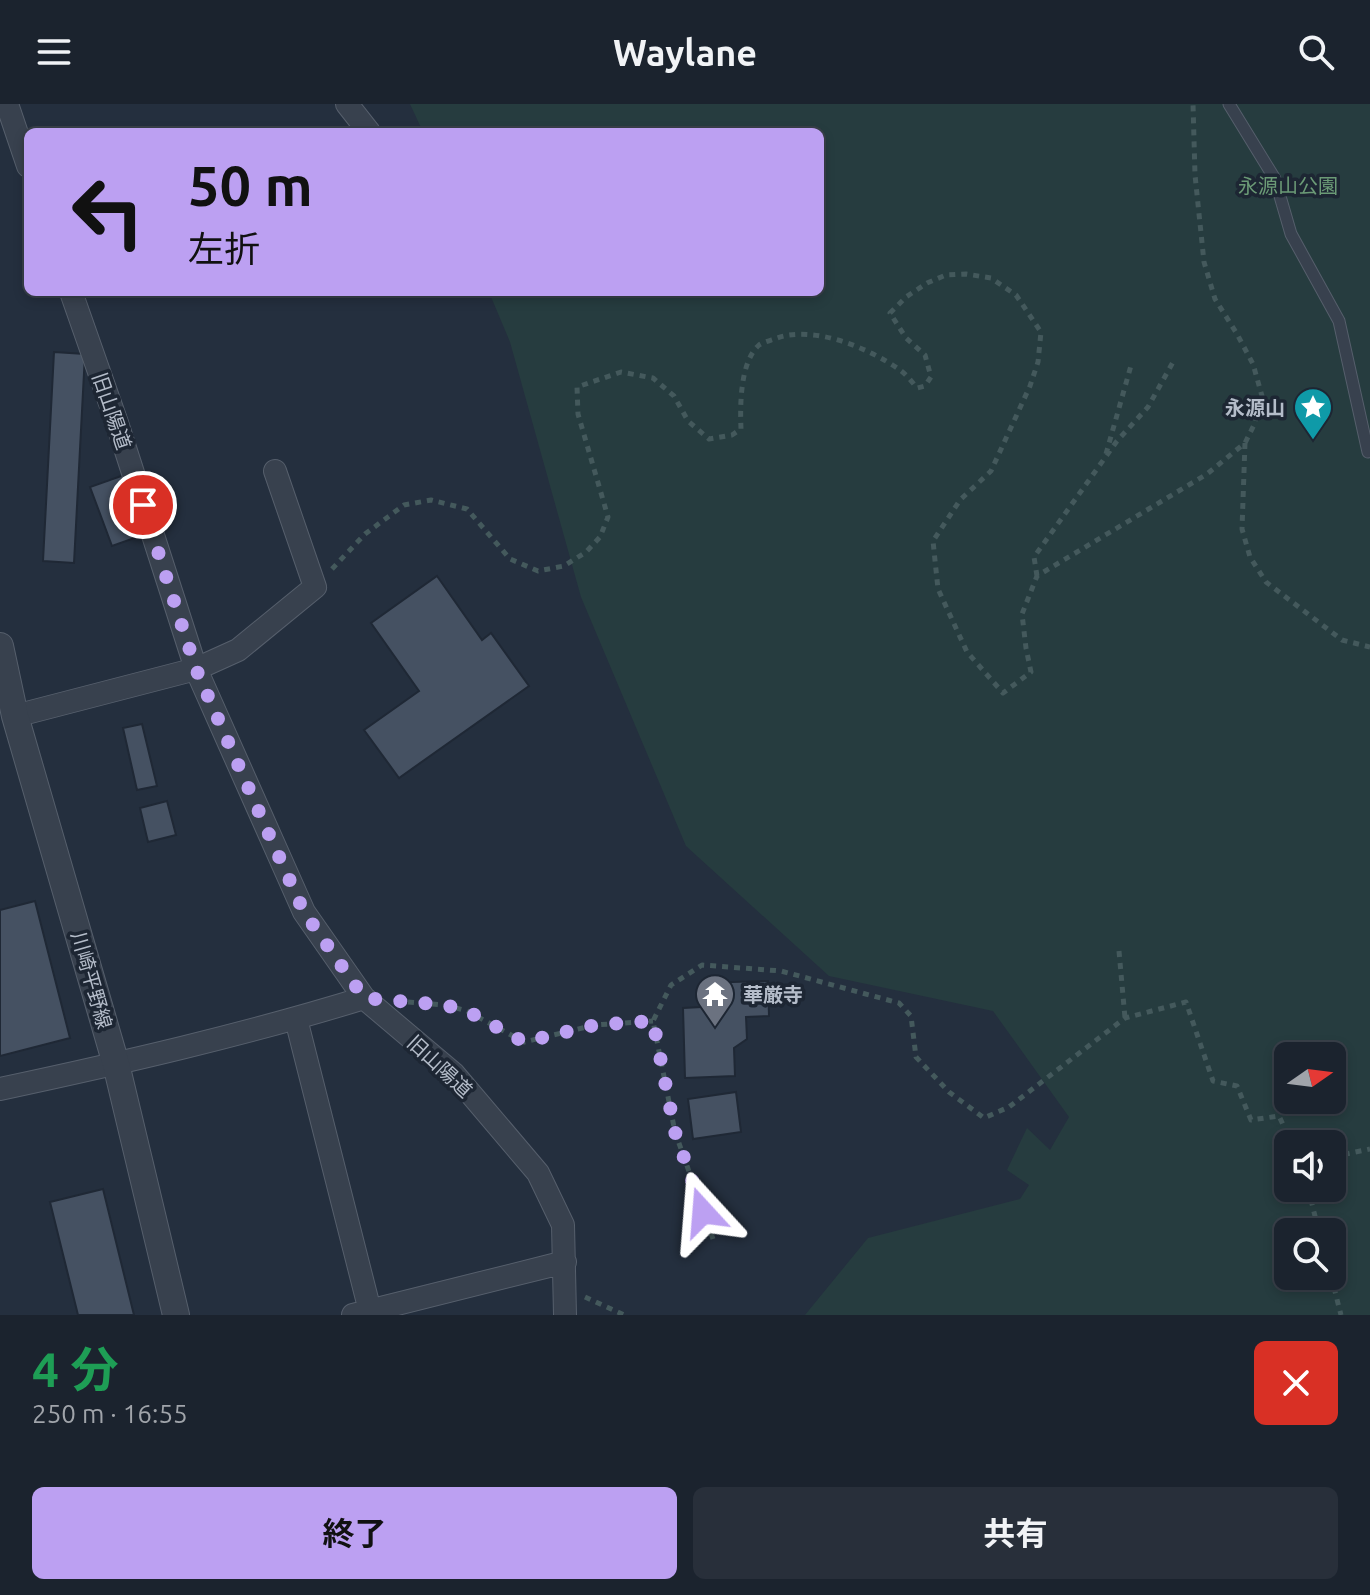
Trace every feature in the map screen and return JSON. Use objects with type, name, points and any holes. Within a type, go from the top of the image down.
[{"type":"street","points":[[7,104],[24,154]]},
{"type":"street","points":[[347,104],[366,128]]},
{"type":"street","name":"旧山陽道","points":[[72,296],[196,669],[304,912],[364,998],[454,1074],[538,1173],[563,1225],[565,1315]]},
{"type":"street","points":[[8,718],[196,669],[238,650],[315,587],[275,471]]},
{"type":"street","name":"川崎平野線","points":[[0,646],[8,718],[116,1064],[176,1315]]},
{"type":"street","points":[[0,1089],[296,1019],[364,998]]},
{"type":"street","points":[[296,1019],[362,1313],[565,1262]]},
{"type":"lane","points":[[1229,104],[1275,179],[1291,234],[1339,321],[1368,452]]},
{"type":"path","points":[[1037,576],[1207,474],[1245,443],[1254,425],[1262,396],[1253,364],[1215,299],[1204,262],[1195,175],[1193,104]]},
{"type":"path","points":[[315,587],[365,534],[404,505],[431,500],[467,509],[510,559],[538,571],[564,566],[586,552],[600,537],[608,517],[578,414],[577,387],[621,372],[653,378],[674,396],[688,421],[709,439],[732,435],[741,429],[740,408],[746,364],[760,344],[790,334],[825,337],[860,347],[902,371],[917,388],[925,386],[931,377],[925,355],[906,338],[890,313],[927,283],[946,275],[966,274],[991,278],[1016,295],[1041,332],[1038,362],[1030,386],[991,471],[960,500],[933,541],[938,589],[955,627],[967,652],[1003,693],[1031,672],[1022,614],[1037,576],[1034,557],[1117,441],[1148,407],[1173,362]]},
{"type":"path","points":[[1105,458],[1132,362]]},
{"type":"path","points":[[1245,443],[1242,529],[1250,557],[1266,582],[1342,640],[1370,647]]},
{"type":"path","points":[[1119,951],[1125,1018]]},
{"type":"path","points":[[713,1239],[675,1132],[653,1021],[671,985],[702,965],[781,971],[899,1003],[911,1016],[916,1057],[949,1092],[984,1118],[1009,1107],[1125,1018],[1186,1002],[1213,1081],[1237,1086],[1251,1120],[1279,1116],[1286,1130]]},
{"type":"path","points":[[364,998],[445,1005],[467,1011],[524,1042],[595,1025],[653,1021]]},
{"type":"path","points":[[1346,1154],[1370,1149]]},
{"type":"path","points":[[566,1290],[624,1315]]},
{"type":"path","points":[[1335,1290],[1341,1315]]},
{"type":"green space","name":"永源山公園","points":[[410,104],[1370,104],[1370,1315],[805,1315],[868,1238],[1020,1199],[1029,1185],[1007,1170],[1027,1128],[1050,1150],[1069,1117],[993,1011],[829,976],[686,846],[581,597],[510,342],[491,296],[824,296],[824,128],[421,128]]},
{"type":"building","points":[[54,352],[85,354],[74,563],[43,561]]},
{"type":"building","points":[[124,475],[146,534],[112,546],[90,487]]},
{"type":"building","points":[[437,576],[482,640],[491,633],[529,686],[399,778],[364,730],[419,691],[371,623]]},
{"type":"building","points":[[142,724],[157,786],[137,790],[123,728]]},
{"type":"building","points":[[167,801],[176,835],[148,842],[140,808]]},
{"type":"building","points":[[35,901],[70,1038],[0,1056],[0,910]]},
{"type":"building","name":"華厳寺","points":[[768,981],[769,1016],[746,1017],[747,1039],[734,1048],[735,1076],[685,1078],[683,1008],[701,1007],[701,983]]},
{"type":"building","points":[[736,1092],[741,1132],[693,1139],[688,1099]]},
{"type":"building","points":[[103,1189],[134,1315],[78,1315],[50,1202]]},
{"type":"place","name":"永源山","points":[[1313,441]]},
{"type":"place","name":"華厳寺","points":[[715,1028]]},
{"type":"route","points":[[143,505],[196,669],[267,830],[304,912],[364,998],[445,1005],[467,1011],[524,1042],[595,1025],[653,1021],[675,1132],[703,1212]]}]
